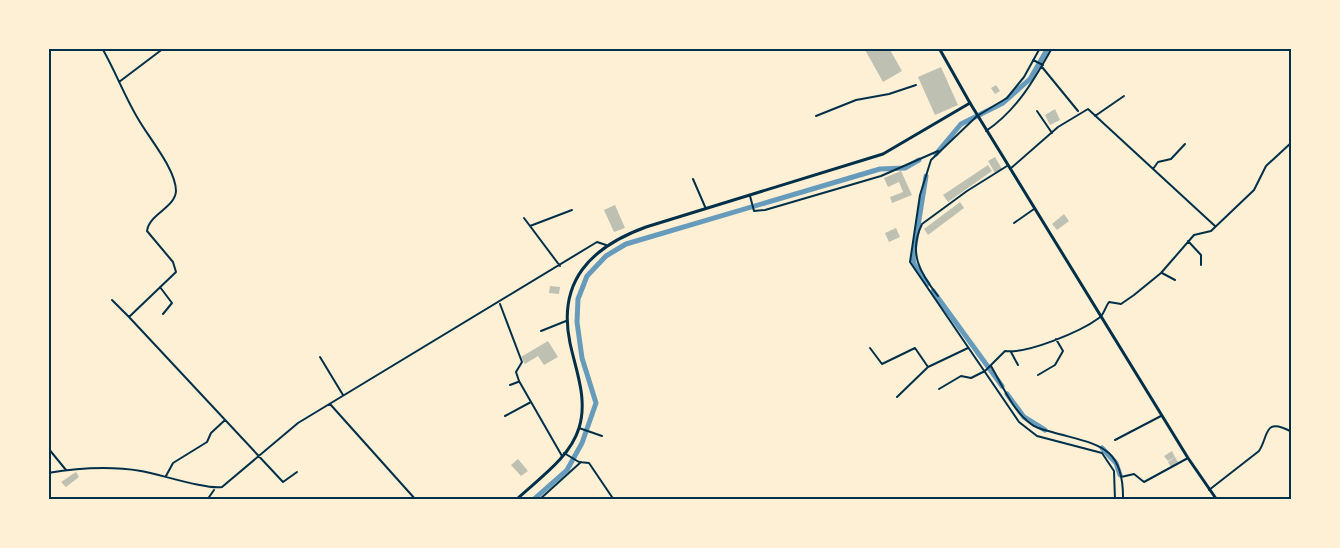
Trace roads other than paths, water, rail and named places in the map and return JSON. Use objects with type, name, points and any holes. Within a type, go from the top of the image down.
[{"type":"main road","points":[[939,48],[977,118],[1161,416],[1217,500]]},
{"type":"main road","points":[[516,500],[563,454],[582,428],[582,393],[566,321],[568,300],[573,283],[587,264],[606,245],[646,227],[883,154],[970,103]]},
{"type":"street","points":[[102,48],[140,122],[165,162],[176,190],[171,201],[147,227],[147,231],[177,267],[176,272],[129,317]]},
{"type":"street","points":[[120,82],[165,48]]},
{"type":"street","points":[[1040,48],[1035,61],[1007,98],[977,118],[931,160],[924,177],[910,250],[910,262],[968,348],[988,369],[1030,424],[1104,448],[1117,461],[1123,500]]},
{"type":"street","points":[[986,131],[1014,108],[1052,48]]},
{"type":"street","points":[[1035,61],[1042,65],[1078,112]]},
{"type":"street","points":[[816,116],[856,100],[889,94],[916,85]]},
{"type":"street","points":[[1095,116],[1124,96]]},
{"type":"street","points":[[938,296],[919,269],[916,260],[922,224],[967,191],[1008,167],[1078,112],[1088,109],[1215,226]]},
{"type":"street","points":[[1037,111],[1052,133]]},
{"type":"street","points":[[939,389],[961,376],[971,378],[988,369],[1004,351],[1011,352],[1056,339],[1101,317],[1107,303],[1122,303],[1161,273],[1194,235],[1207,234],[1254,190],[1266,166],[1292,141]]},
{"type":"street","points":[[1153,169],[1158,162],[1171,159],[1185,144]]},
{"type":"street","points":[[750,196],[751,204],[756,212],[765,210],[881,176],[939,151]]},
{"type":"street","points":[[693,179],[706,209]]},
{"type":"street","points":[[1014,223],[1034,209]]},
{"type":"street","points":[[530,226],[545,218],[572,210]]},
{"type":"street","points":[[524,218],[560,266]]},
{"type":"street","points":[[1188,241],[1203,257],[1201,266]]},
{"type":"street","points":[[48,473],[118,468],[166,476],[214,488],[227,484],[291,428],[343,395],[500,304],[597,243],[606,245]]},
{"type":"street","points":[[1161,273],[1175,280]]},
{"type":"street","points":[[160,287],[172,303],[163,314]]},
{"type":"street","points":[[112,300],[283,483],[297,472]]},
{"type":"street","points":[[500,304],[522,362],[516,370],[519,381],[531,402],[563,454],[592,466],[614,500]]},
{"type":"street","points":[[541,330],[566,321]]},
{"type":"street","points":[[1038,375],[1061,358],[1063,351],[1056,339]]},
{"type":"street","points":[[870,348],[881,364],[916,348],[928,367]]},
{"type":"street","points":[[897,397],[928,367],[968,348]]},
{"type":"street","points":[[1011,352],[1018,365]]},
{"type":"street","points":[[320,357],[343,395]]},
{"type":"street","points":[[988,369],[1019,422],[1030,431],[1102,453],[1114,471],[1115,500]]},
{"type":"street","points":[[510,385],[519,381]]},
{"type":"street","points":[[505,416],[531,402]]},
{"type":"street","points":[[330,404],[416,500]]},
{"type":"street","points":[[1115,440],[1161,416]]},
{"type":"street","points":[[166,476],[173,463],[207,442],[211,433],[225,420]]},
{"type":"street","points":[[1209,490],[1259,451],[1263,444],[1263,435],[1268,430],[1282,427],[1292,432]]},
{"type":"street","points":[[582,428],[602,436]]},
{"type":"street","points":[[48,448],[66,470]]},
{"type":"street","points":[[1121,477],[1134,474],[1144,482],[1188,458]]},
{"type":"street","points":[[539,500],[580,462]]},
{"type":"street","points":[[207,500],[214,488]]},
{"type":"street","points":[[48,494],[52,500]]},
{"type":"waterway","points":[[936,154],[961,124],[1003,103],[1030,79],[1048,48]]},
{"type":"waterway","points":[[533,500],[567,470],[582,443],[596,403],[582,358],[577,322],[578,299],[587,276],[606,256],[626,244],[880,169],[905,168],[919,160]]},
{"type":"waterway","points":[[926,176],[913,257],[914,264],[928,284]]},
{"type":"waterway","points":[[933,291],[1002,386]]},
{"type":"waterway","points":[[1007,394],[1024,417],[1045,430]]},
{"type":"waterway","points":[[1102,448],[1116,463],[1120,475]]}]
